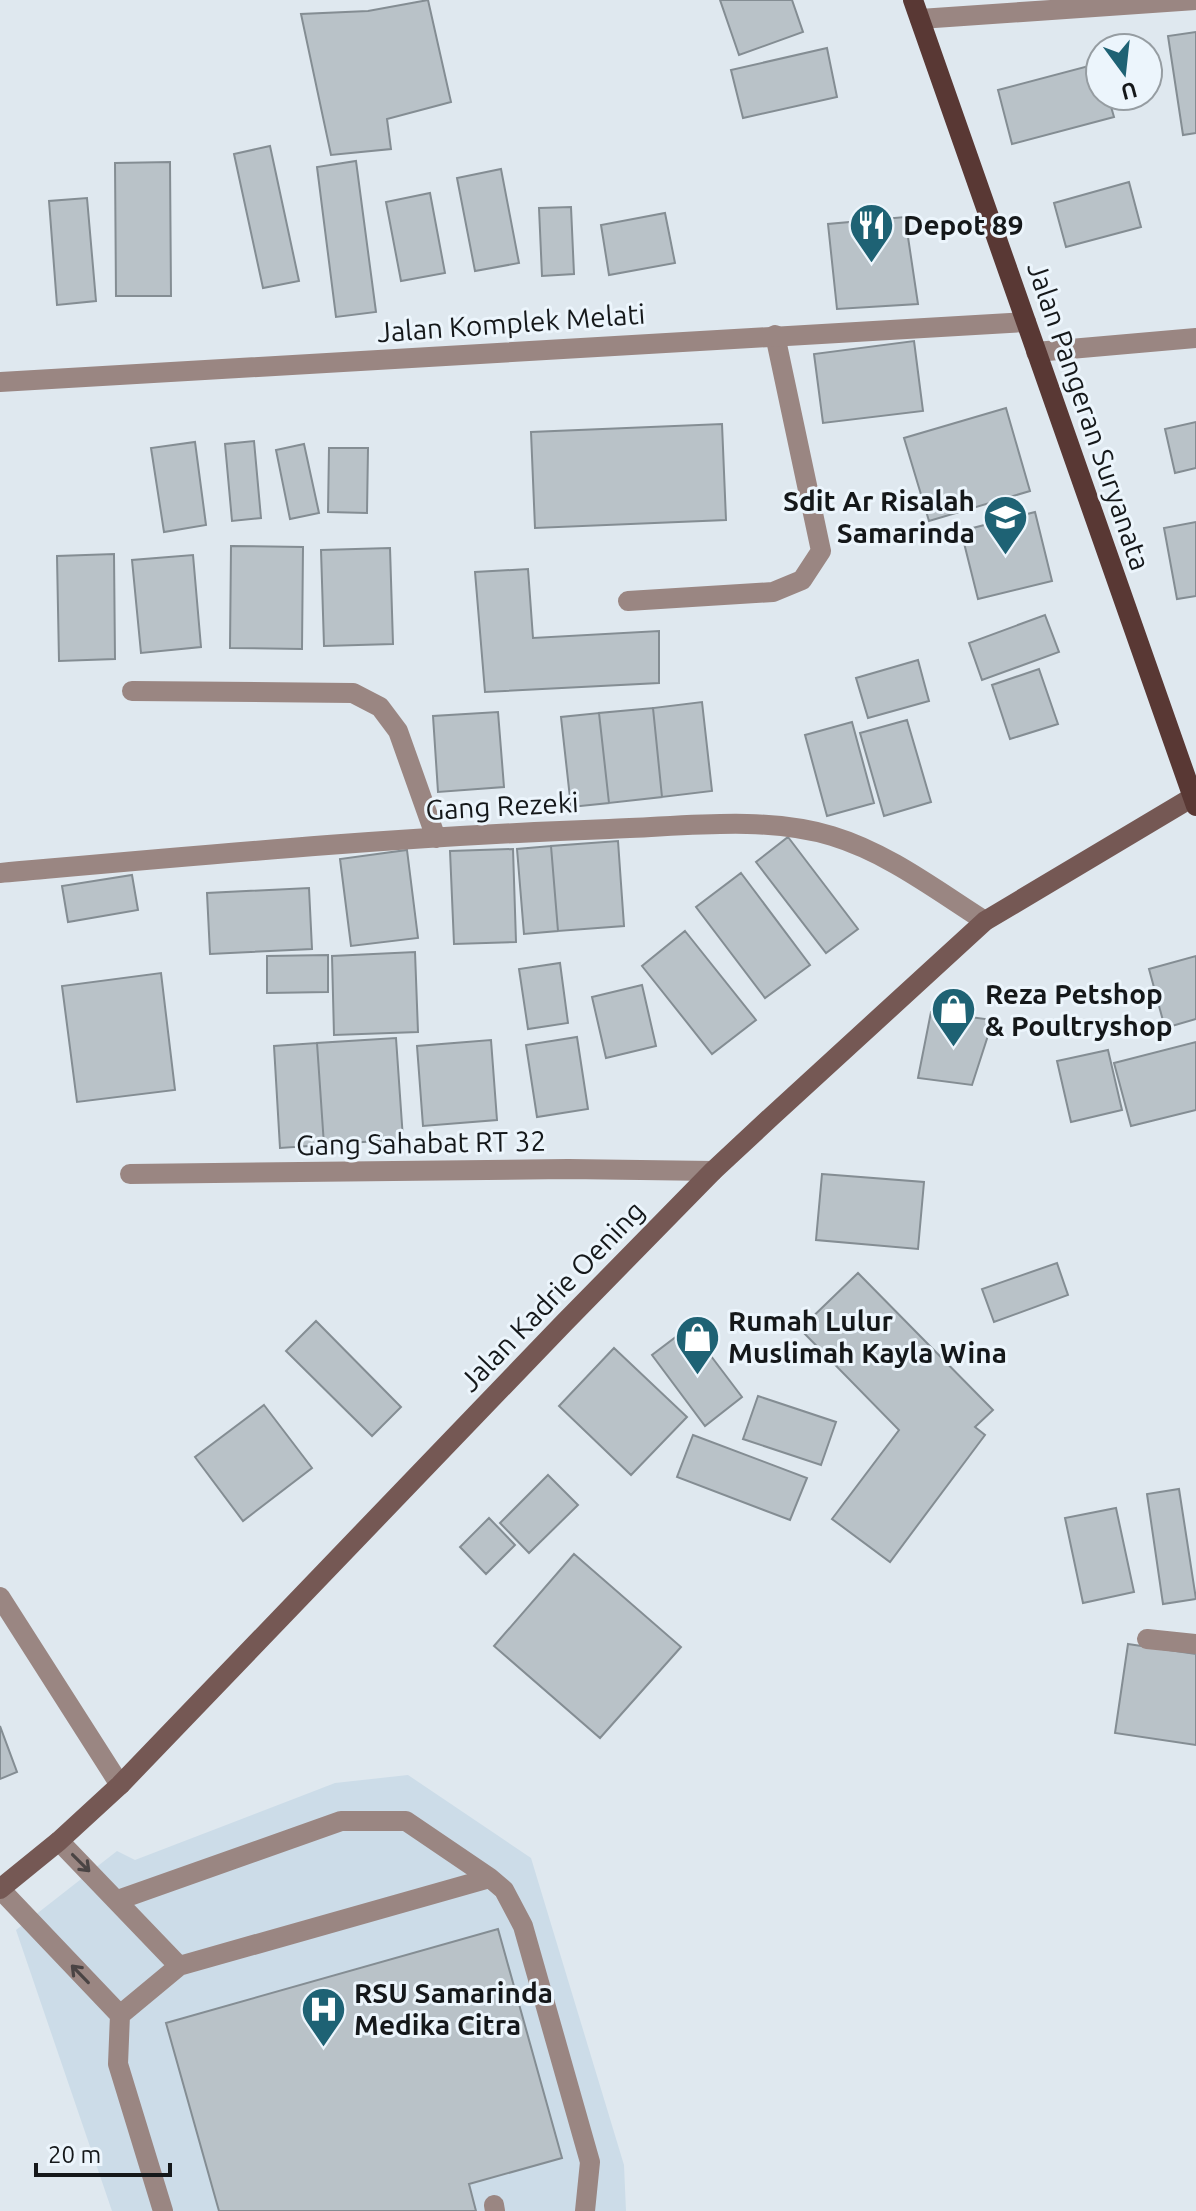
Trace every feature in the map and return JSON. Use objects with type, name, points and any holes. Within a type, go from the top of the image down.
[{"type":"main road","name":"Jalan Pangeran Suryanata","points":[[916,9],[1194,800]]},
{"type":"main road","name":"Jalan Kadrie Oening","points":[[0,1889],[120,1785],[713,1171],[985,921],[1194,800]]},
{"type":"street","points":[[916,9],[1196,0]]},
{"type":"street","name":"Jalan Komplek Melati","points":[[0,382],[1026,322]]},
{"type":"street","points":[[628,601],[773,592],[802,580],[821,551],[775,335]]},
{"type":"street","points":[[1036,352],[1196,338]]},
{"type":"street","points":[[132,691],[353,693],[380,707],[398,731],[436,838]]},
{"type":"street","name":"Gang Rezeki","points":[[0,873],[509,832],[735,825],[794,827],[871,850],[985,921]]},
{"type":"street","name":"Gang Sahabat RT 32","points":[[130,1174],[568,1169],[713,1171]]},
{"type":"street","points":[[0,1597],[120,1785]]},
{"type":"street","points":[[1147,1639],[1196,1644]]},
{"type":"street","points":[[118,1900],[341,1821],[406,1821],[504,1890],[523,1926],[590,2162],[585,2211]]},
{"type":"street","points":[[59,1841],[179,1966]]},
{"type":"street","points":[[120,2015],[179,1966],[490,1878]]},
{"type":"street","points":[[0,1889],[120,2015],[118,2064],[163,2211]]},
{"type":"shaded area","name":"RSU Samarinda Medika Citra","points":[[408,1775],[531,1858],[624,2165],[626,2211],[112,2211],[16,1930],[117,1851],[135,1860],[335,1783]]},
{"type":"building","points":[[428,0],[451,102],[387,119],[391,149],[331,155],[301,14],[368,11]]},
{"type":"building","points":[[720,0],[792,0],[803,32],[739,55]]},
{"type":"building","points":[[1196,32],[1196,133],[1183,135],[1168,36]]},
{"type":"building","points":[[827,48],[837,97],[743,118],[731,70]]},
{"type":"building","points":[[1084,67],[1084,112],[1113,112],[1114,117],[1012,144],[998,90]]},
{"type":"building","points":[[270,146],[299,281],[263,288],[234,154]]},
{"type":"building","points":[[356,161],[376,312],[336,317],[317,167]]},
{"type":"building","points":[[170,162],[171,296],[116,296],[115,163]]},
{"type":"building","points":[[501,169],[519,263],[475,271],[457,178]]},
{"type":"building","points":[[1129,182],[1141,227],[1066,247],[1054,203]]},
{"type":"building","points":[[430,193],[445,273],[401,281],[386,202]]},
{"type":"building","points":[[87,198],[96,301],[57,305],[49,201]]},
{"type":"building","points":[[571,207],[574,274],[542,276],[539,208]]},
{"type":"building","points":[[665,213],[675,263],[609,275],[601,225]]},
{"type":"building","name":"Depot 89","points":[[905,217],[918,304],[837,309],[828,224]]},
{"type":"building","points":[[914,341],[923,411],[823,423],[814,354]]},
{"type":"building","points":[[1006,408],[1030,491],[929,521],[904,438]]},
{"type":"building","points":[[1196,422],[1196,468],[1175,473],[1165,429]]},
{"type":"building","points":[[722,424],[726,520],[535,528],[531,432]]},
{"type":"building","points":[[254,441],[261,518],[232,521],[225,444]]},
{"type":"building","points":[[195,442],[206,525],[164,532],[151,448]]},
{"type":"building","points":[[304,444],[319,513],[290,519],[276,450]]},
{"type":"building","points":[[329,448],[368,448],[367,513],[328,512]]},
{"type":"building","name":"Sdit Ar Risalah Samarinda","points":[[1035,512],[1052,581],[978,599],[961,531]]},
{"type":"building","points":[[1196,522],[1196,596],[1177,599],[1164,528]]},
{"type":"building","points":[[231,546],[303,547],[302,649],[230,648]]},
{"type":"building","points":[[390,548],[393,644],[324,646],[321,550]]},
{"type":"building","points":[[114,554],[115,659],[59,661],[57,556]]},
{"type":"building","points":[[193,555],[201,647],[141,653],[132,560]]},
{"type":"building","points":[[528,569],[533,638],[659,631],[659,683],[485,692],[475,572]]},
{"type":"building","points":[[1045,615],[1059,652],[982,680],[969,643]]},
{"type":"building","points":[[918,660],[929,701],[868,718],[856,678]]},
{"type":"building","points":[[1039,669],[1058,724],[1010,739],[992,685]]},
{"type":"building","points":[[702,702],[712,791],[662,797],[653,708]]},
{"type":"building","points":[[653,708],[662,797],[609,803],[599,713]]},
{"type":"building","points":[[498,712],[504,787],[438,792],[433,716]]},
{"type":"building","points":[[599,713],[609,803],[571,807],[561,717]]},
{"type":"building","points":[[907,720],[931,802],[884,816],[860,733]]},
{"type":"building","points":[[852,722],[874,803],[827,816],[805,735]]},
{"type":"building","points":[[788,837],[858,929],[826,953],[756,862]]},
{"type":"building","points":[[618,841],[624,926],[558,931],[551,846]]},
{"type":"building","points":[[551,846],[558,931],[524,934],[517,849]]},
{"type":"building","points":[[513,849],[516,942],[454,944],[450,851]]},
{"type":"building","points":[[407,850],[418,938],[351,946],[340,859]]},
{"type":"building","points":[[741,873],[810,965],[765,998],[696,907]]},
{"type":"building","points":[[132,875],[138,910],[68,922],[62,886]]},
{"type":"building","points":[[309,888],[312,949],[210,954],[207,893]]},
{"type":"building","points":[[685,931],[756,1020],[712,1054],[642,966]]},
{"type":"building","points":[[415,952],[418,1032],[334,1035],[332,956]]},
{"type":"building","points":[[328,955],[328,992],[267,993],[267,956]]},
{"type":"building","points":[[1196,956],[1196,1019],[1165,1028],[1149,969]]},
{"type":"building","points":[[560,963],[568,1023],[528,1029],[519,969]]},
{"type":"building","points":[[161,973],[175,1090],[77,1102],[62,986]]},
{"type":"building","points":[[642,985],[656,1046],[606,1058],[592,997]]},
{"type":"building","name":"Reza Petshop & Poultryshop","points":[[931,1012],[993,1020],[972,1085],[918,1078]]},
{"type":"building","points":[[577,1037],[588,1109],[537,1117],[526,1045]]},
{"type":"building","points":[[396,1038],[403,1139],[324,1145],[317,1043]]},
{"type":"building","points":[[491,1040],[497,1120],[423,1126],[417,1046]]},
{"type":"building","points":[[1196,1042],[1196,1110],[1131,1126],[1114,1063]]},
{"type":"building","points":[[317,1043],[324,1145],[280,1148],[274,1046]]},
{"type":"building","points":[[1108,1050],[1122,1110],[1071,1122],[1057,1061]]},
{"type":"building","points":[[822,1174],[924,1182],[918,1249],[816,1240]]},
{"type":"building","points":[[1057,1263],[1068,1295],[994,1322],[982,1289]]},
{"type":"building","points":[[858,1273],[993,1410],[975,1427],[985,1435],[890,1562],[832,1519],[899,1430],[800,1329]]},
{"type":"building","points":[[316,1321],[401,1407],[372,1436],[286,1351]]},
{"type":"building","name":"Rumah Lulur Muslimah Kayla Wina","points":[[689,1327],[742,1397],[705,1426],[652,1355]]},
{"type":"building","points":[[614,1348],[687,1417],[631,1475],[559,1406]]},
{"type":"building","points":[[758,1396],[836,1422],[821,1465],[743,1439]]},
{"type":"building","points":[[264,1405],[312,1468],[243,1521],[195,1457]]},
{"type":"building","points":[[693,1435],[807,1478],[790,1520],[677,1477]]},
{"type":"building","points":[[548,1475],[578,1505],[529,1553],[500,1523]]},
{"type":"building","points":[[1179,1489],[1196,1599],[1163,1604],[1147,1494]]},
{"type":"building","points":[[1116,1508],[1134,1592],[1083,1603],[1065,1518]]},
{"type":"building","points":[[489,1518],[515,1545],[486,1574],[460,1547]]},
{"type":"building","points":[[574,1554],[681,1647],[600,1738],[494,1646]]},
{"type":"building","points":[[1128,1644],[1196,1654],[1196,1745],[1115,1733]]},
{"type":"building","points":[[0,1726],[17,1772],[0,1779]]},
{"type":"building","points":[[498,1929],[562,2158],[469,2184],[476,2211],[219,2211],[166,2023]]},
{"type":"place","name":"Depot 89","points":[[872,264]]},
{"type":"place","name":"Sdit Ar Risalah Samarinda","points":[[1006,556]]},
{"type":"place","name":"Reza Petshop & Poultryshop","points":[[954,1049]]},
{"type":"place","name":"Rumah Lulur Muslimah Kayla Wina","points":[[697,1376]]},
{"type":"place","name":"RSU Samarinda Medika Citra","points":[[323,2048]]}]
